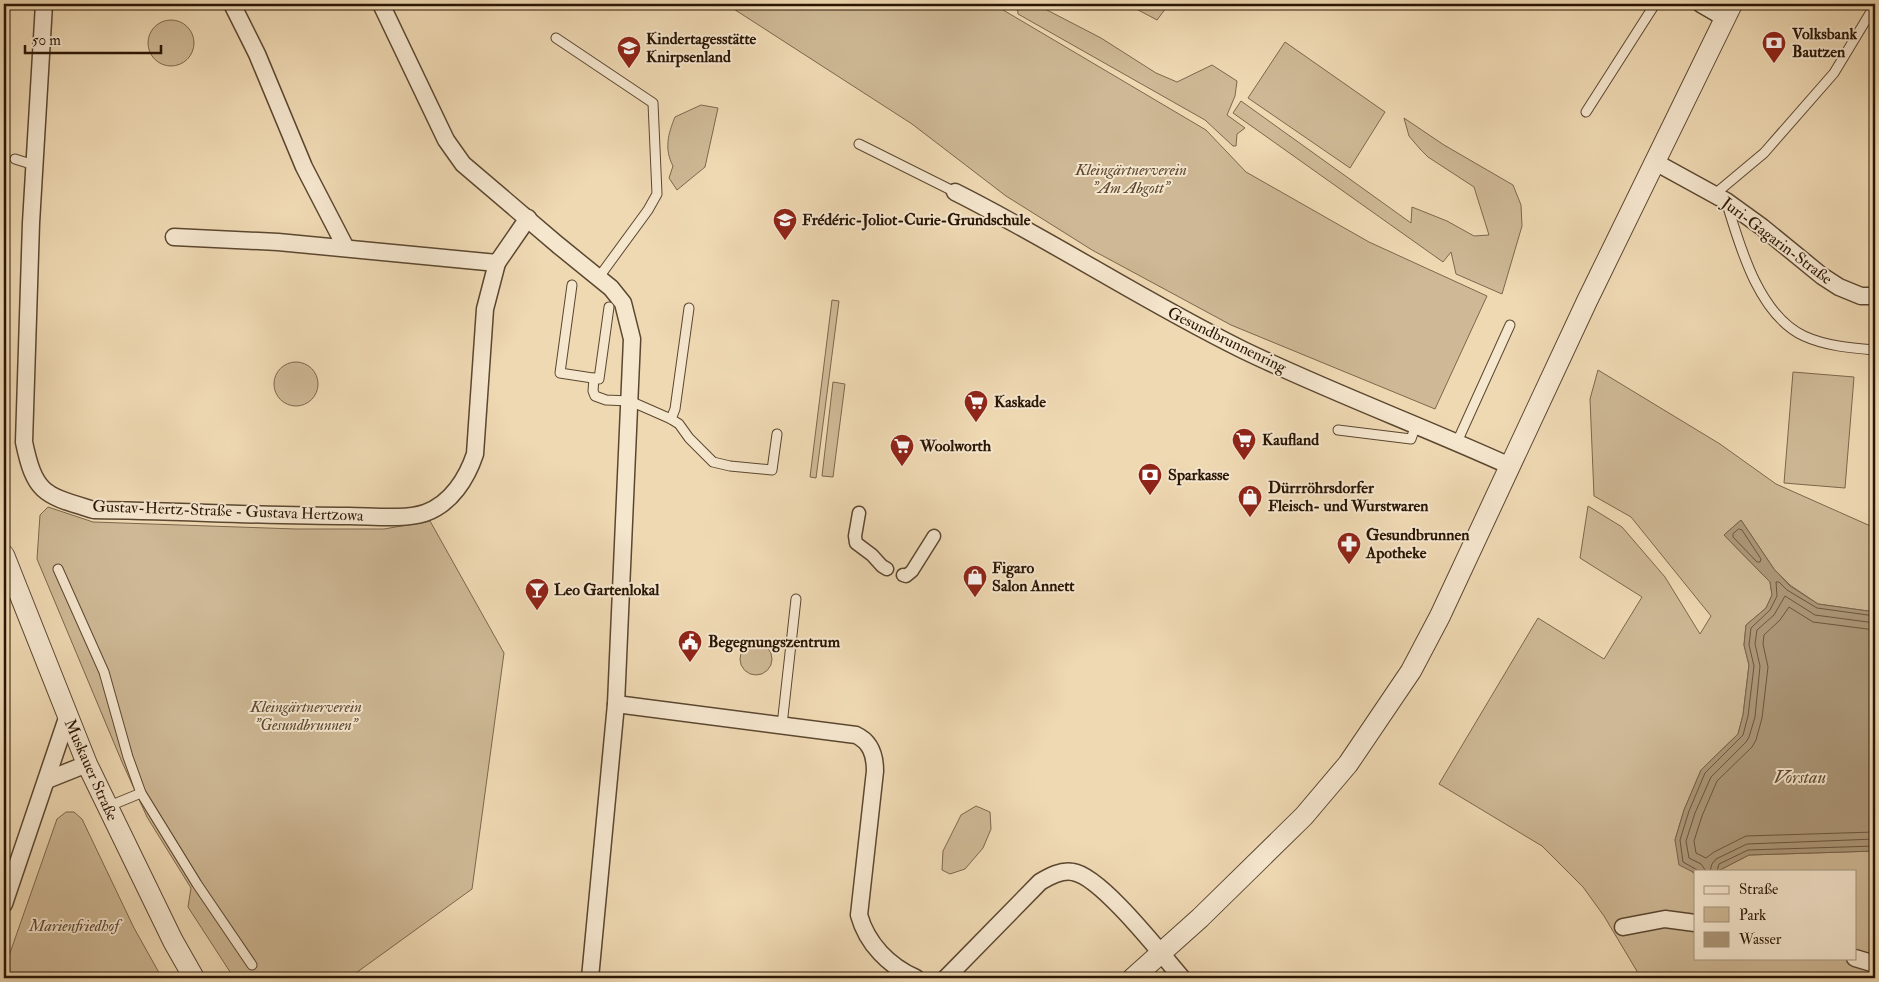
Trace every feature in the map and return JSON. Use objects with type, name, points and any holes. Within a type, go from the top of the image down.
[{"type":"street","name":"Gustav-Hertz-Straße - Gustava Hertzowa","points":[[44,4],[34,165],[24,442],[28,465],[34,478],[43,490],[62,500],[94,510],[311,516],[406,516],[425,513],[444,502],[457,489],[468,473],[475,454],[485,309],[497,263],[528,218]]},
{"type":"street","points":[[232,4],[257,54],[304,167],[346,248]]},
{"type":"street","points":[[381,4],[446,140],[463,164],[611,288],[623,304],[632,339],[616,704],[590,978]]},
{"type":"street","points":[[1134,978],[1304,816],[1348,764],[1411,670],[1440,616],[1587,301],[1728,11],[1702,4]]},
{"type":"street","name":"Juri-Gagarin-Straße","points":[[1655,162],[1720,198],[1762,226],[1822,276],[1839,287],[1861,296],[1875,296]]},
{"type":"street","name":"Gesundbrunnenring","points":[[955,192],[973,206],[1045,246],[1243,350],[1510,466]]},
{"type":"street","points":[[174,237],[346,248],[497,263]]},
{"type":"street","points":[[859,513],[855,536],[856,542],[895,572],[906,576],[912,571],[934,536]]},
{"type":"street","name":"Muskauer Straße","points":[[4,555],[67,718],[87,764],[173,940],[194,978]]},
{"type":"street","points":[[616,704],[856,735],[866,741],[873,750],[876,771],[859,915],[866,934],[881,954],[894,966],[916,978]]},
{"type":"street","points":[[4,904],[67,718]]},
{"type":"street","points":[[47,780],[87,764]]},
{"type":"street","points":[[946,978],[1040,882],[1056,874],[1070,872],[1087,878],[1107,893],[1182,978]]},
{"type":"street","points":[[1624,927],[1665,919],[1694,923]]},
{"type":"street","points":[[1856,958],[1875,964]]},
{"type":"lane","points":[[1586,112],[1656,4]]},
{"type":"lane","points":[[1875,5],[1834,74],[1720,198],[1746,262],[1761,292],[1785,324],[1803,335],[1819,341],[1840,346],[1875,350]]},
{"type":"lane","points":[[556,38],[653,103],[657,194],[648,210],[599,277]]},
{"type":"lane","points":[[859,144],[955,192]]},
{"type":"lane","points":[[15,160],[34,165]]},
{"type":"lane","points":[[572,285],[560,374],[598,379],[609,307]]},
{"type":"lane","points":[[671,418],[675,409],[689,308]]},
{"type":"lane","points":[[1457,442],[1510,325]]},
{"type":"lane","points":[[594,378],[593,391],[595,396],[606,400],[630,401],[671,418],[679,424],[689,438],[713,462],[730,466],[772,470],[777,434]]},
{"type":"lane","points":[[1338,430],[1411,439],[1416,425]]},
{"type":"lane","points":[[58,569],[104,672],[128,757],[141,793],[197,884],[252,965]]},
{"type":"lane","points":[[782,725],[796,600]]},
{"type":"lane","points":[[107,807],[141,793]]},
{"type":"green space","name":"Kleingärtnerverein \"Am Abgott\"","points":[[726,4],[993,4],[1206,130],[1246,172],[1369,242],[1487,296],[1435,409],[1231,325],[1092,250],[1006,196],[912,124]]},
{"type":"green space","points":[[1017,4],[1047,4],[1045,9],[1101,38],[1156,73],[1177,82],[1212,65],[1237,81],[1235,96],[1227,115],[1245,128],[1237,134],[1236,146],[1233,146],[1205,120],[1018,14]]},
{"type":"green space","points":[[1127,4],[1169,4],[1157,20]]},
{"type":"green space","points":[[176,20],[188,26],[193,34],[193,52],[188,60],[180,65],[166,66],[154,60],[149,52],[148,38],[154,26],[162,21]]},
{"type":"green space","points":[[1285,42],[1385,112],[1350,168],[1248,98]]},
{"type":"green space","points":[[1241,101],[1411,223],[1412,207],[1447,221],[1474,236],[1489,235],[1474,187],[1428,157],[1409,136],[1404,118],[1444,145],[1513,185],[1521,205],[1522,226],[1502,294],[1456,274],[1451,252],[1443,262],[1233,113]]},
{"type":"green space","points":[[701,105],[718,108],[705,167],[677,190],[669,178],[673,166],[668,148],[670,129],[675,117]]},
{"type":"green space","points":[[832,300],[839,301],[816,478],[810,477]]},
{"type":"green space","points":[[296,362],[308,366],[314,372],[318,384],[314,396],[308,402],[296,406],[284,402],[278,396],[274,384],[278,372],[284,366]]},
{"type":"green space","points":[[1598,370],[1720,444],[1776,484],[1875,528],[1875,612],[1818,604],[1790,585],[1774,569],[1741,520],[1724,535],[1770,582],[1772,595],[1766,608],[1746,625],[1744,645],[1749,665],[1743,715],[1738,734],[1701,770],[1684,810],[1675,840],[1694,873],[1694,960],[1856,960],[1856,870],[1720,870],[1749,855],[1875,851],[1875,978],[1641,978],[1604,916],[1583,887],[1542,846],[1439,784],[1538,618],[1604,659],[1642,597],[1580,558],[1588,506],[1622,527],[1665,577],[1700,634],[1711,616],[1631,517],[1594,496],[1590,399]]},
{"type":"green space","points":[[1793,372],[1854,377],[1845,488],[1784,483]]},
{"type":"green space","points":[[833,382],[845,384],[833,477],[822,476]]},
{"type":"green space","name":"Kleingärtnerverein \"Gesundbrunnen\"","points":[[48,507],[93,522],[296,529],[384,529],[430,521],[504,653],[472,889],[349,978],[234,978],[188,907],[191,888],[147,817],[37,559],[40,515]]},
{"type":"green space","points":[[756,643],[762,644],[767,648],[771,653],[771,665],[767,670],[762,674],[756,675],[750,674],[745,670],[741,665],[740,659],[741,653],[745,648],[750,644]]},
{"type":"green space","points":[[976,806],[990,812],[991,829],[983,848],[965,869],[950,874],[942,870],[943,851],[961,815]]},
{"type":"green space","name":"Marienfriedhof","points":[[66,812],[74,812],[82,819],[134,928],[162,978],[4,978],[4,970],[57,819]]},
{"type":"water","name":"Vorstau","points":[[1741,520],[1774,569],[1790,586],[1818,604],[1875,612],[1875,851],[1749,855],[1720,870],[1694,870],[1694,872],[1679,865],[1675,840],[1684,810],[1701,770],[1738,734],[1743,715],[1749,665],[1744,645],[1746,625],[1766,608],[1772,595],[1770,582],[1724,535]]},
{"type":"place","name":"Volksbank Bautzen","points":[[1774,64]]},
{"type":"place","name":"Kindertagesstätte Knirpsenland","points":[[629,69]]},
{"type":"place","name":"Frédéric-Joliot-Curie-Grundschule","points":[[785,241]]},
{"type":"place","name":"Kaskade","points":[[976,423]]},
{"type":"place","name":"Kaufland","points":[[1244,461]]},
{"type":"place","name":"Woolworth","points":[[902,467]]},
{"type":"place","name":"Sparkasse","points":[[1150,496]]},
{"type":"place","name":"Dürrröhrsdorfer Fleisch- und Wurstwaren","points":[[1250,518]]},
{"type":"place","name":"Gesundbrunnen Apotheke","points":[[1349,565]]},
{"type":"place","name":"Figaro Salon Annett","points":[[975,598]]},
{"type":"place","name":"Leo Gartenlokal","points":[[537,611]]},
{"type":"place","name":"Begegnungszentrum","points":[[690,663]]}]
